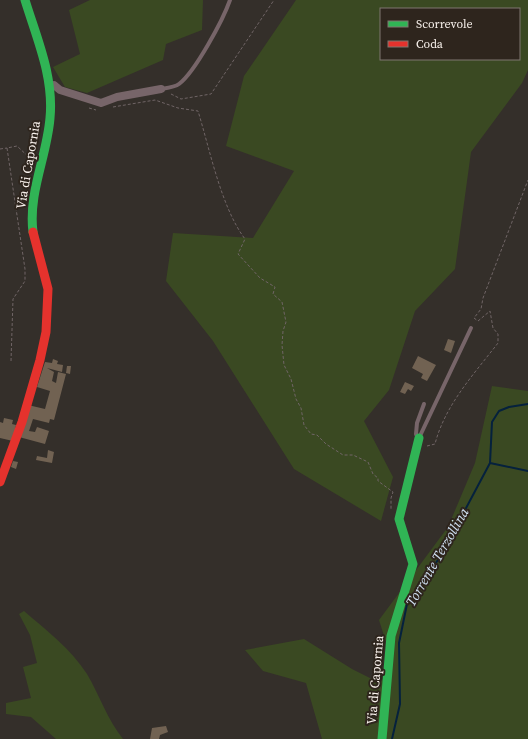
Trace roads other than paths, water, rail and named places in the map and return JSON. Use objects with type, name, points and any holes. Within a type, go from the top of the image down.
[{"type":"street","name":"Via di Capornia","points":[[0,482],[11,457],[46,342],[49,290],[45,271],[33,234],[32,214],[41,164],[48,137],[52,106],[50,86],[25,0]]},
{"type":"street","points":[[50,86],[54,85],[60,90],[101,103],[117,97],[161,89]]},
{"type":"street","name":"Via di Capornia","points":[[382,739],[391,636],[413,564],[399,519],[422,441]]},
{"type":"lane","points":[[161,89],[178,85],[192,70],[224,16],[230,0]]},
{"type":"lane","points":[[424,404],[417,423],[416,434],[422,441],[472,328]]},
{"type":"waterway","name":"Torrente Terzollina","points":[[392,739],[400,704],[399,643],[407,604],[440,557],[490,463],[492,422],[499,411],[509,407],[528,404]]},
{"type":"waterway","points":[[490,463],[528,471]]}]
